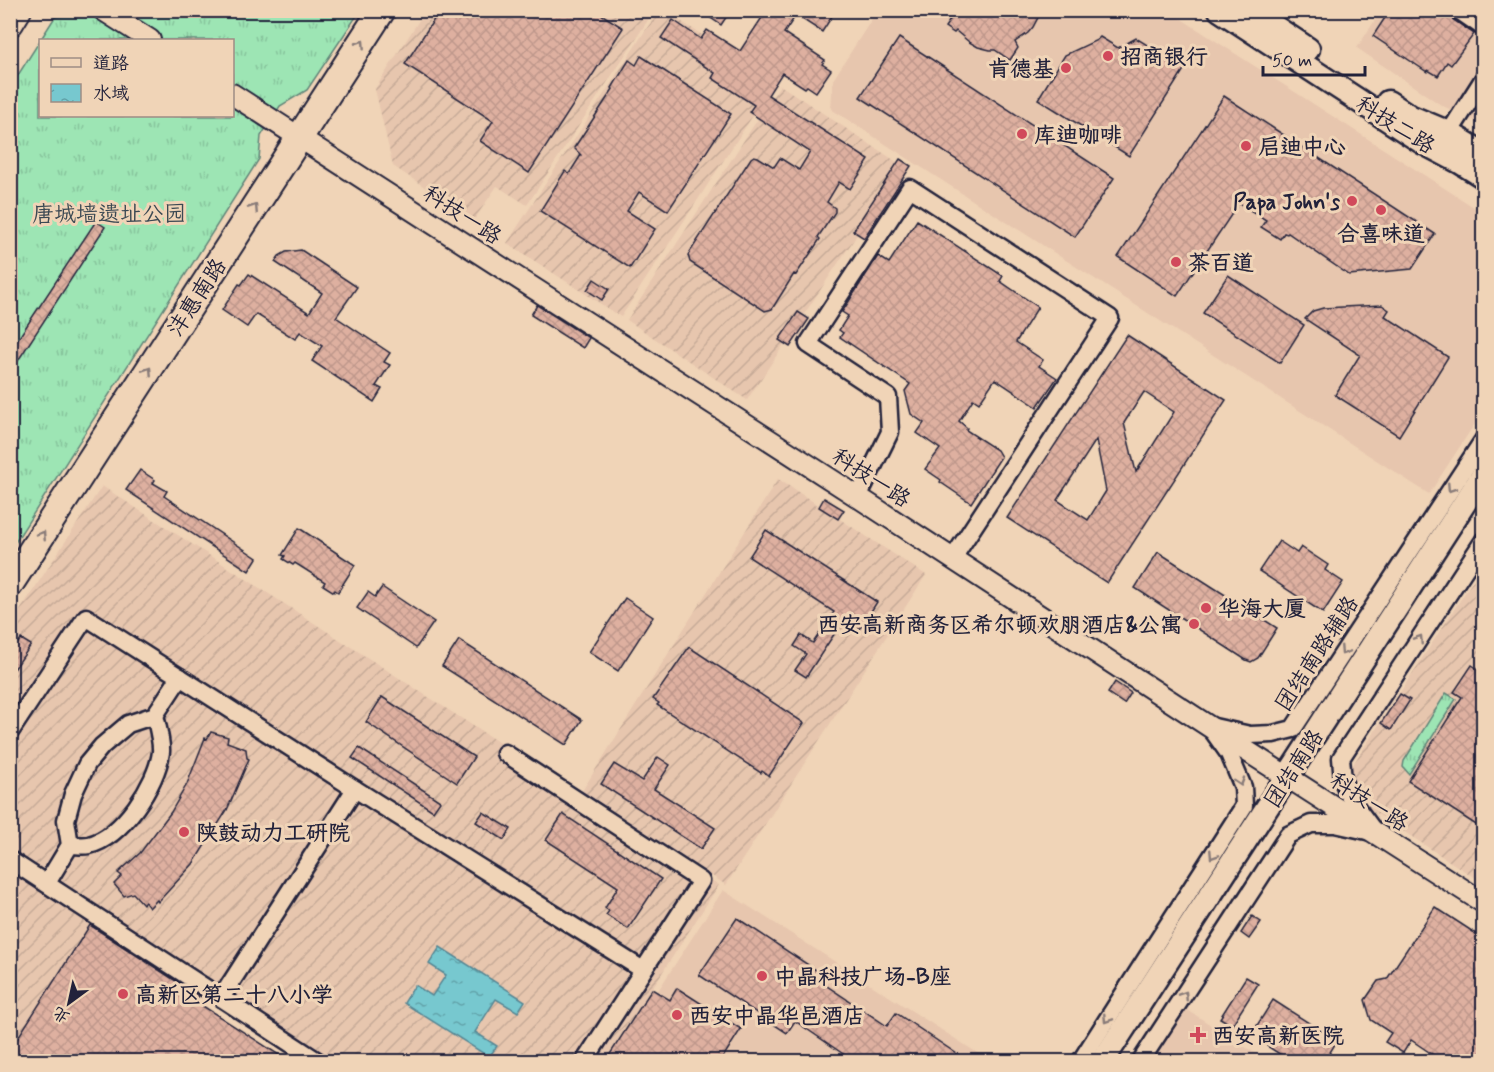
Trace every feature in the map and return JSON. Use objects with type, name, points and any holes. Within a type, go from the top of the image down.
[{"type":"main road","points":[[10,23],[18,10]]},
{"type":"main road","name":"沣惠南路","points":[[10,584],[382,10]]},
{"type":"main road","name":"科技二路","points":[[1220,10],[1422,142],[1484,177]]},
{"type":"main road","name":"科技二路","points":[[1249,10],[1411,117],[1449,133],[1484,154]]},
{"type":"main road","name":"团结南路","points":[[1119,1062],[1484,473]]},
{"type":"main road","name":"团结南路","points":[[1102,1062],[1484,501]]},
{"type":"street","points":[[103,10],[148,39]]},
{"type":"street","points":[[1458,10],[1484,28]]},
{"type":"street","points":[[1449,133],[1484,78]]},
{"type":"street","name":"科技一路","points":[[234,95],[1484,903]]},
{"type":"street","points":[[858,497],[890,432],[888,398],[808,344],[910,188],[1110,318],[953,558]]},
{"type":"street","name":"团结南路辅路","points":[[1208,725],[1250,735],[1273,734],[1293,729],[1484,439]]},
{"type":"street","points":[[1376,834],[1351,800],[1343,781],[1341,758],[1484,540]]},
{"type":"street","points":[[13,723],[86,616],[643,970]]},
{"type":"street","points":[[47,883],[70,845],[66,820],[73,794],[87,764],[128,724],[155,715],[180,677]]},
{"type":"street","points":[[70,845],[89,844],[110,835],[126,820],[141,800],[154,776],[161,751],[155,715]]},
{"type":"street","points":[[1080,1062],[1244,806],[1243,787],[1229,754],[1208,725]]},
{"type":"street","points":[[505,753],[701,881],[584,1062]]},
{"type":"street","points":[[221,998],[355,789]]},
{"type":"street","points":[[1140,1062],[1288,835],[1311,824],[1335,824],[1376,834]]},
{"type":"street","points":[[10,860],[320,1062]]},
{"type":"shaded area","points":[[425,11],[654,11],[527,205],[497,186],[474,220],[393,166],[375,89]]},
{"type":"shaded area","points":[[658,11],[665,11],[775,82],[621,317],[507,243]]},
{"type":"shaded area","points":[[877,11],[1169,11],[1483,213],[1483,411],[1429,494],[831,109],[833,80]]},
{"type":"shaded area","points":[[1381,11],[1483,11],[1483,125],[1441,105],[1357,48]]},
{"type":"shaded area","points":[[780,85],[903,166],[747,400],[627,320]]},
{"type":"shaded area","points":[[778,479],[926,575],[726,885],[582,791]]},
{"type":"shaded area","points":[[102,486],[719,885],[605,1061],[302,1061],[94,928],[11,1052],[11,624]]},
{"type":"shaded area","points":[[1483,565],[1483,883],[1366,807],[1350,769]]},
{"type":"shaded area","points":[[723,890],[990,1061],[612,1062]]},
{"type":"shaded area","name":"西安高新医院","points":[[1186,1009],[1267,1061],[1152,1061]]},
{"type":"green space","name":"唐城墙遗址公园","points":[[81,10],[360,11],[307,90],[280,106],[261,136],[259,159],[11,549],[11,86],[39,43],[39,117],[234,117],[234,39],[41,39],[55,17]]},
{"type":"green space","points":[[1446,693],[1456,699],[1409,774],[1403,767],[1404,761]]},
{"type":"water","points":[[440,947],[525,1001],[518,1012],[496,999],[475,1032],[497,1046],[489,1057],[404,1003],[415,985],[432,996],[446,975],[429,964]]},
{"type":"building","points":[[440,10],[595,10],[623,28],[529,173],[480,141],[493,121],[405,64]]},
{"type":"building","points":[[699,10],[731,10],[721,25]]},
{"type":"building","points":[[767,10],[836,10],[822,32],[796,15],[784,33],[825,60],[822,64],[831,70],[816,92],[807,86],[805,88],[782,73],[768,95],[869,160],[850,189],[839,182],[827,202],[835,208],[835,212],[818,237],[820,239],[772,309],[765,311],[690,262],[688,255],[751,158],[758,157],[774,167],[780,158],[799,170],[810,152],[749,112],[754,105],[712,78],[715,73],[661,38],[673,20],[701,39],[707,30],[740,51]]},
{"type":"building","points":[[936,10],[1042,10],[1028,33],[1015,42],[1018,48],[1010,60],[995,50],[978,47],[956,31],[954,33],[945,27],[950,20]]},
{"type":"building","points":[[1390,10],[1448,10],[1452,19],[1474,34],[1451,65],[1447,62],[1438,76],[1428,70],[1427,72],[1373,36]]},
{"type":"building","points":[[1100,37],[1118,48],[1136,38],[1185,68],[1129,156],[1038,99],[1065,55]]},
{"type":"building","points":[[899,38],[1114,178],[1075,237],[860,97]]},
{"type":"building","points":[[641,56],[731,114],[668,211],[639,192],[627,211],[655,229],[630,268],[540,211],[565,171],[569,174],[581,155],[574,148],[613,89],[629,60],[636,65]]},
{"type":"building","name":"启迪中心","points":[[1224,96],[1435,234],[1412,269],[1349,275],[1288,233],[1284,233],[1280,239],[1261,227],[1266,220],[1239,203],[1177,296],[1118,257]]},
{"type":"building","points":[[900,159],[911,166],[864,238],[853,231]]},
{"type":"building","points":[[917,220],[1003,276],[1000,281],[1038,307],[1016,342],[1043,360],[1039,366],[1057,378],[1037,407],[995,379],[979,403],[973,399],[959,421],[967,428],[966,430],[997,450],[1001,457],[971,503],[925,469],[940,449],[917,433],[924,423],[911,414],[905,391],[910,384],[840,337],[843,333],[839,330],[848,316],[842,312],[878,256],[889,263]]},
{"type":"building","points":[[96,221],[105,227],[10,373],[10,351]]},
{"type":"building","points":[[301,250],[357,287],[336,317],[390,353],[384,362],[390,365],[376,386],[382,389],[374,402],[312,361],[322,346],[300,332],[295,339],[256,314],[247,327],[222,310],[239,284],[241,285],[249,274],[309,313],[322,293],[275,262],[286,252]]},
{"type":"building","points":[[1228,275],[1304,325],[1280,363],[1203,313]]},
{"type":"building","points":[[594,279],[609,289],[602,300],[587,290]]},
{"type":"building","points":[[537,305],[589,338],[583,348],[531,315]]},
{"type":"building","points":[[1382,305],[1389,310],[1385,316],[1448,357],[1399,436],[1335,395],[1360,355],[1305,319],[1313,311],[1323,308]]},
{"type":"building","points":[[798,312],[809,319],[790,347],[779,340]]},
{"type":"building","points":[[1127,335],[1226,400],[1107,583],[1007,518]],"holes":[[[1144,392],[1174,412],[1136,472],[1124,423]],[[1096,440],[1106,491],[1088,520],[1057,500]]]},
{"type":"building","points":[[140,470],[155,480],[153,483],[167,491],[164,496],[257,558],[249,571],[126,490]]},
{"type":"building","points":[[824,498],[844,510],[838,519],[819,507]]},
{"type":"building","points":[[299,528],[355,565],[338,592],[323,585],[325,582],[295,563],[293,565],[283,559],[285,556],[282,555]]},
{"type":"building","points":[[766,530],[877,602],[860,629],[844,619],[806,677],[795,670],[806,654],[794,646],[801,635],[813,643],[834,612],[749,557]]},
{"type":"building","points":[[1279,541],[1297,553],[1301,547],[1328,565],[1325,570],[1343,582],[1323,613],[1259,571]]},
{"type":"building","name":"华海大厦","points":[[1158,552],[1277,628],[1258,658],[1251,662],[1246,660],[1135,588]]},
{"type":"building","points":[[382,587],[434,622],[416,648],[357,608],[368,592],[375,597]]},
{"type":"building","points":[[625,598],[653,617],[618,671],[589,652]]},
{"type":"building","points":[[21,639],[31,645],[10,675],[10,653]]},
{"type":"building","points":[[459,640],[582,720],[566,745],[442,666]]},
{"type":"building","points":[[689,647],[804,723],[769,776],[657,705],[659,703],[653,699]]},
{"type":"building","points":[[1472,665],[1484,673],[1484,830],[1408,781],[1462,697],[1454,692]]},
{"type":"building","points":[[1115,682],[1131,693],[1124,704],[1108,693]]},
{"type":"building","points":[[1400,694],[1410,700],[1391,730],[1381,723]]},
{"type":"building","points":[[382,697],[474,757],[457,783],[366,722]]},
{"type":"building","name":"陕鼓动力工研院","points":[[211,732],[228,737],[227,742],[246,749],[249,759],[227,810],[193,864],[158,902],[157,900],[149,908],[133,893],[124,896],[114,884],[122,876],[118,873],[140,853],[171,812],[187,784],[205,738],[207,739]]},
{"type":"building","points":[[359,748],[440,801],[433,811],[352,758]]},
{"type":"building","points":[[658,757],[670,765],[654,789],[715,828],[701,849],[601,784],[614,764],[642,781]]},
{"type":"building","points":[[483,812],[511,829],[504,840],[476,822]]},
{"type":"building","points":[[563,814],[661,879],[628,929],[606,915],[609,911],[605,908],[618,887],[546,840]]},
{"type":"building","points":[[1435,907],[1484,939],[1484,1062],[1444,1062],[1411,1040],[1403,1053],[1385,1042],[1391,1033],[1371,1020],[1365,1000],[1378,981],[1387,979]]},
{"type":"building","points":[[1252,916],[1261,922],[1249,939],[1241,933]]},
{"type":"building","points":[[737,918],[825,976],[821,982],[887,1026],[896,1013],[969,1062],[855,1062],[795,1021],[787,1033],[699,975]]},
{"type":"building","name":"高新区第二十八小学","points":[[90,925],[199,996],[195,1001],[290,1062],[10,1062],[10,1050]]},
{"type":"building","points":[[1246,977],[1258,984],[1232,1025],[1220,1018]]},
{"type":"building","name":"西安中晶华邑酒店","points":[[677,988],[741,1029],[720,1062],[605,1062],[652,989],[670,1000]]},
{"type":"building","points":[[1273,1000],[1337,1041],[1324,1062],[1292,1062],[1267,1046],[1272,1038],[1256,1027]]},
{"type":"place","name":"招商银行","points":[[1108,56]]},
{"type":"place","name":"肯德基","points":[[1066,68]]},
{"type":"place","name":"库迪咖啡","points":[[1022,134]]},
{"type":"place","name":"启迪中心","points":[[1246,146]]},
{"type":"place","name":"Papa John's","points":[[1352,201]]},
{"type":"place","name":"合喜味道","points":[[1381,210]]},
{"type":"place","name":"茶百道","points":[[1176,262]]},
{"type":"place","name":"华海大厦","points":[[1206,608]]},
{"type":"place","name":"西安高新商务区希尔顿欢朋酒店&公寓","points":[[1194,624]]},
{"type":"place","name":"陕鼓动力工研院","points":[[184,832]]},
{"type":"place","name":"中晶科技广场-B座","points":[[762,976]]},
{"type":"place","name":"高新区第二十八小学","points":[[123,994]]},
{"type":"place","name":"西安中晶华邑酒店","points":[[677,1015]]},
{"type":"place","name":"西安高新医院","points":[[1198,1035]]}]
